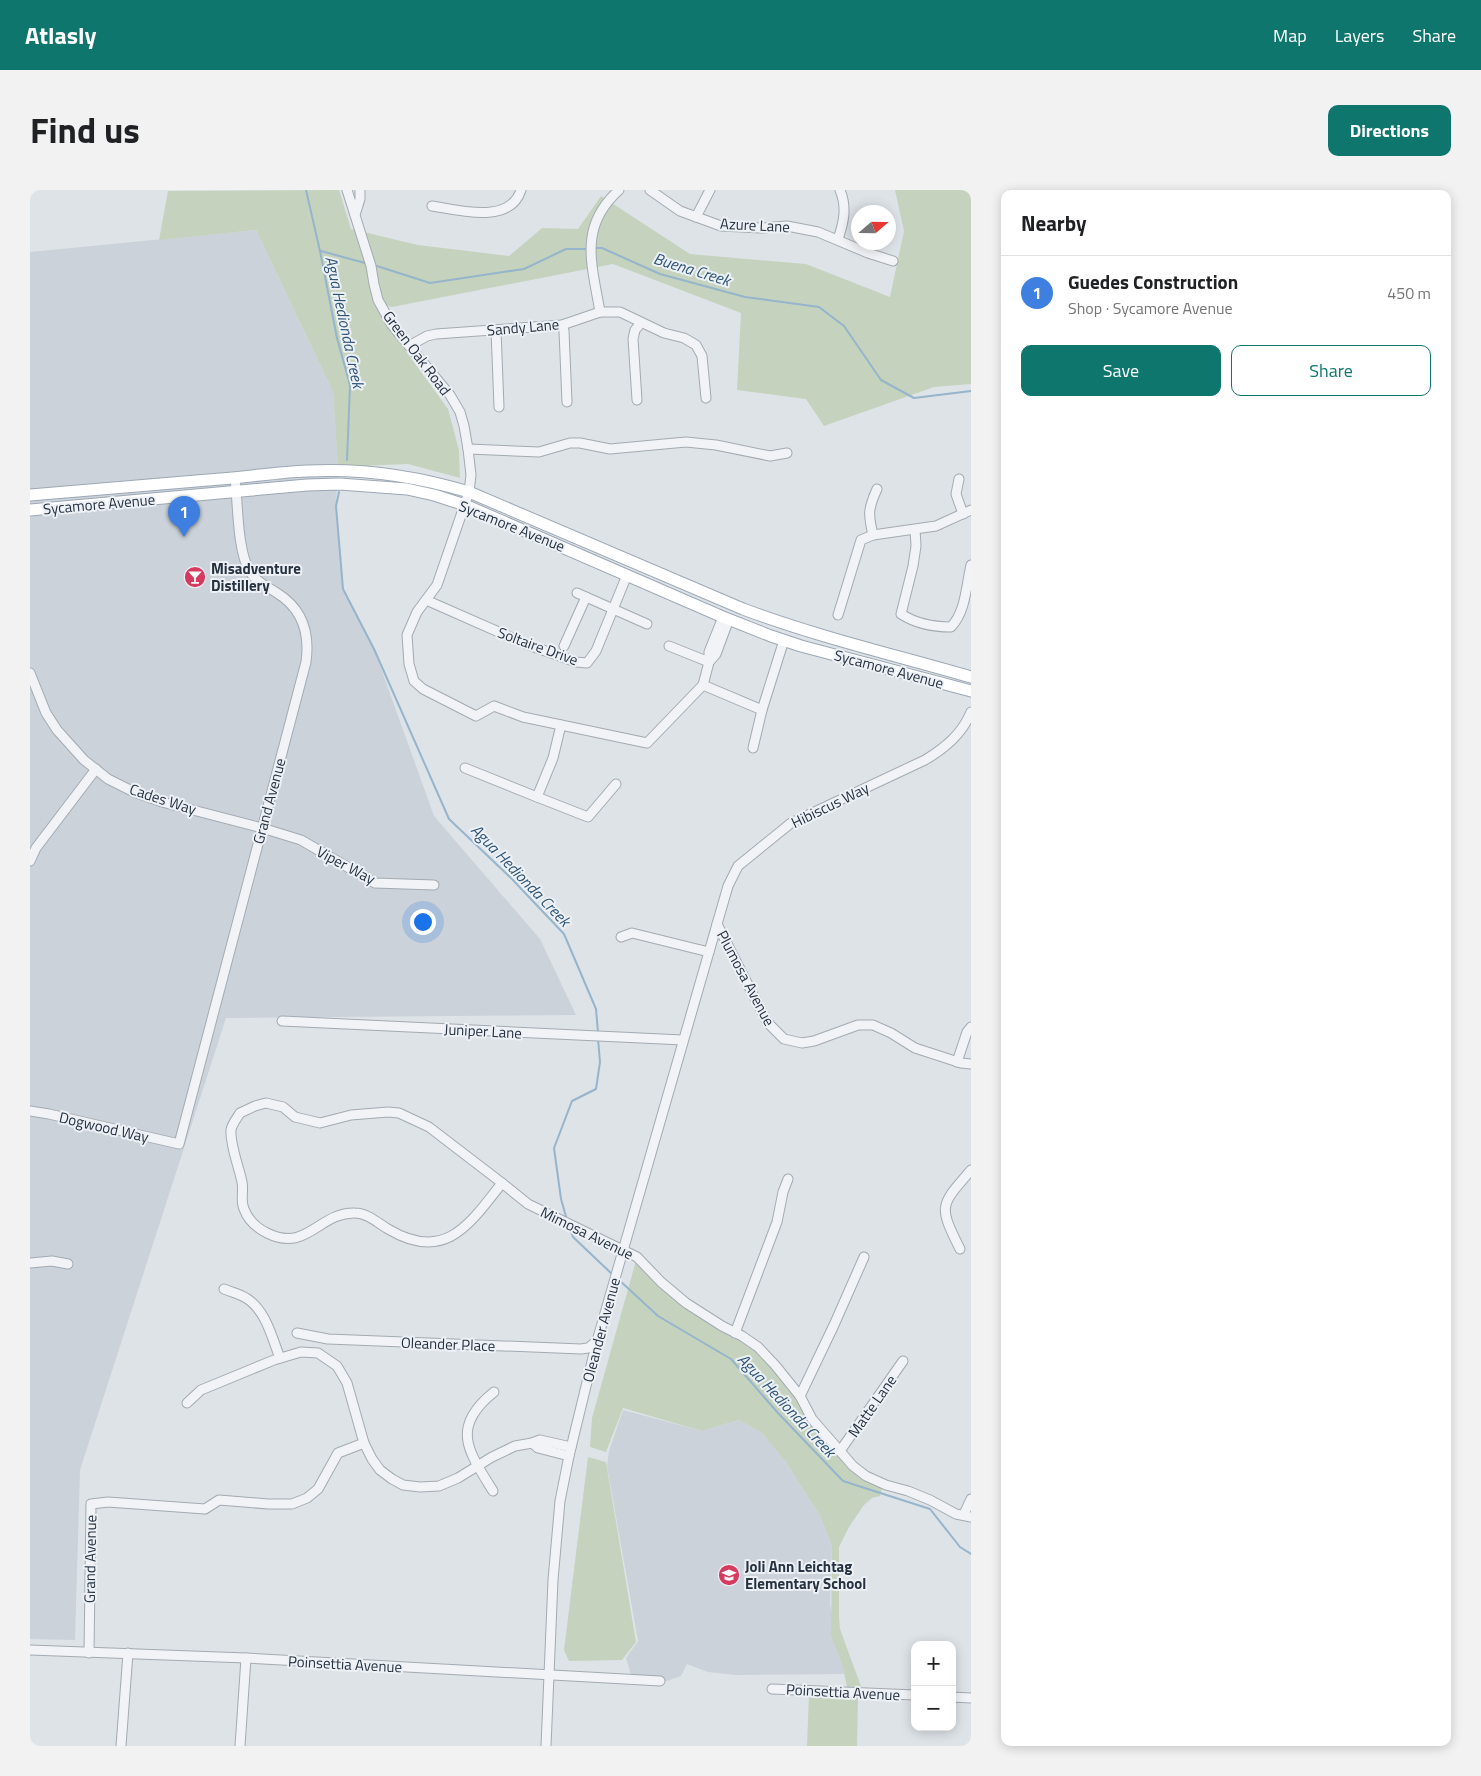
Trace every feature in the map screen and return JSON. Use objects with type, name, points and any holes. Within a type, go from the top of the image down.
[{"type":"main road","name":"Sycamore Avenue","points":[[30,494],[306,471],[365,471],[409,476],[469,492],[777,622],[810,633],[971,677]]},
{"type":"main road","name":"Sycamore Avenue","points":[[30,510],[307,485],[373,485],[406,489],[434,495],[465,505],[726,618],[784,640],[971,691]]},
{"type":"street","name":"Green Oak Road","points":[[347,190],[371,266],[378,300],[392,325],[450,395],[460,412],[468,449],[471,475],[465,505]]},
{"type":"street","name":"Green Oak Road","points":[[355,216],[360,199],[360,190]]},
{"type":"street","points":[[432,206],[480,214],[502,210],[515,201],[521,190]]},
{"type":"street","points":[[604,190],[611,197]]},
{"type":"street","points":[[600,312],[592,261],[591,238],[594,224],[606,202],[619,190]]},
{"type":"street","name":"Azure Lane","points":[[650,190],[680,212],[721,226],[734,228],[787,226],[818,232],[868,253],[893,261]]},
{"type":"street","points":[[696,217],[710,190]]},
{"type":"street","points":[[838,239],[844,221],[844,200],[840,190]]},
{"type":"street","name":"Sandy Lane","points":[[409,346],[427,336],[436,334],[562,325],[600,312],[620,312],[664,333],[684,338],[696,345],[702,356],[706,398]]},
{"type":"street","points":[[637,400],[633,339],[641,323]]},
{"type":"street","points":[[562,325],[564,331],[567,402]]},
{"type":"street","points":[[496,330],[499,406]]},
{"type":"street","points":[[468,449],[539,452],[570,443],[610,449],[686,442],[716,445],[770,456],[787,453]]},
{"type":"street","name":"Grand Avenue","points":[[179,1144],[306,662],[308,648],[303,620],[296,609],[286,598],[259,582],[250,572],[242,542],[235,478]]},
{"type":"street","points":[[838,615],[861,540],[873,536],[936,526],[968,514],[956,494],[959,479]]},
{"type":"street","points":[[873,536],[870,521],[870,505],[877,489]]},
{"type":"street","points":[[465,505],[437,585],[410,625],[407,635],[409,664],[414,681],[422,688],[476,716],[494,706],[523,717],[647,743],[703,685],[709,662],[709,652],[726,618]]},
{"type":"street","points":[[915,530],[915,555],[901,614],[908,619],[951,627],[957,620],[962,607],[971,565]]},
{"type":"street","name":"Soltaire Drive","points":[[426,600],[526,644],[576,662],[587,663],[596,651],[628,575]]},
{"type":"street","points":[[564,646],[582,595],[647,624]]},
{"type":"street","points":[[752,748],[784,640]]},
{"type":"street","points":[[669,646],[709,662]]},
{"type":"street","name":"Cades Way","points":[[30,672],[46,713],[57,730],[69,745],[108,779],[153,799],[262,828]]},
{"type":"street","points":[[703,685],[762,710]]},
{"type":"street","name":"Hibiscus Way","points":[[717,924],[726,890],[735,870],[771,838],[790,823],[941,751],[955,738],[971,712]]},
{"type":"street","points":[[537,797],[553,758],[561,725]]},
{"type":"street","points":[[465,768],[588,817],[616,784]]},
{"type":"street","points":[[30,861],[36,848],[96,769]]},
{"type":"street","name":"Viper Way","points":[[262,828],[301,840],[375,883],[434,885]]},
{"type":"street","name":"Oleander Avenue","points":[[546,1746],[552,1580],[560,1501],[570,1452],[597,1341],[717,924]]},
{"type":"street","name":"Plumosa Avenue","points":[[717,924],[766,1022],[784,1039],[802,1043],[814,1041],[858,1025],[873,1025],[891,1033],[915,1048],[957,1062],[971,1064]]},
{"type":"street","points":[[621,937],[632,933],[708,952]]},
{"type":"street","name":"Juniper Lane","points":[[282,1021],[683,1040]]},
{"type":"street","points":[[957,1062],[967,1032],[971,1027]]},
{"type":"street","name":"Mimosa Avenue","points":[[502,1183],[468,1226],[450,1238],[432,1243],[409,1240],[371,1218],[356,1212],[328,1221],[301,1237],[277,1238],[260,1229],[252,1222],[244,1209],[242,1202],[243,1185],[232,1141],[232,1128],[240,1113],[255,1106],[266,1104],[283,1107],[295,1117],[320,1123],[351,1115],[388,1112],[399,1113],[429,1127],[502,1183],[528,1204],[554,1218],[624,1249],[637,1257],[661,1282],[686,1303],[758,1347],[775,1364],[800,1396],[812,1419],[853,1466],[872,1479],[923,1497],[956,1514],[968,1516]]},
{"type":"street","name":"Dogwood Way","points":[[30,1111],[179,1144]]},
{"type":"street","points":[[960,1249],[946,1221],[944,1210],[946,1201],[952,1192],[971,1170]]},
{"type":"street","points":[[735,1333],[778,1222],[783,1192],[788,1179]]},
{"type":"street","points":[[800,1396],[864,1257]]},
{"type":"street","points":[[30,1263],[52,1261],[68,1264]]},
{"type":"street","points":[[224,1290],[245,1297],[258,1308],[264,1317],[280,1358]]},
{"type":"street","name":"Oleander Place","points":[[297,1333],[328,1339],[581,1349],[588,1348],[597,1341]]},
{"type":"street","points":[[186,1403],[201,1390],[280,1358],[300,1352],[318,1353],[337,1366],[347,1383],[364,1443],[372,1459],[380,1470],[392,1480],[404,1485],[420,1487],[439,1486],[458,1478],[516,1446],[540,1440],[570,1452]]},
{"type":"street","name":"Matte Lane","points":[[840,1451],[903,1361]]},
{"type":"street","points":[[493,1492],[477,1466],[469,1448],[468,1425],[472,1413],[480,1402],[494,1392]]},
{"type":"street","name":"Grand Avenue","points":[[89,1653],[91,1504],[108,1502],[205,1509],[219,1500],[292,1504],[308,1498],[318,1489],[338,1453],[364,1443]]},
{"type":"street","points":[[968,1516],[971,1499]]},
{"type":"street","name":"Poinsettia Avenue","points":[[30,1650],[246,1658],[660,1680]]},
{"type":"street","points":[[121,1746],[128,1653]]},
{"type":"street","points":[[240,1746],[246,1658]]},
{"type":"street","name":"Poinsettia Avenue","points":[[772,1689],[911,1695]]},
{"type":"street","points":[[956,1697],[971,1698]]},
{"type":"shaded area","points":[[256,230],[333,392],[338,467],[336,506],[343,589],[374,649],[434,816],[540,939],[576,1015],[226,1018],[80,1470],[75,1640],[30,1639],[30,252]]},
{"type":"shaded area","name":"Joli Ann Leichtag Elementary School","points":[[623,1410],[702,1431],[739,1420],[761,1432],[786,1462],[820,1516],[832,1546],[830,1604],[845,1674],[735,1675],[708,1672],[687,1664],[681,1676],[661,1683],[633,1682],[626,1658],[638,1641],[607,1466],[609,1451]]},
{"type":"green space","points":[[339,190],[351,229],[418,245],[509,256],[542,228],[578,229],[601,196],[690,254],[806,264],[890,297],[904,231],[895,190],[971,190],[971,384],[934,387],[824,426],[806,399],[737,390],[741,313],[613,264],[392,307],[374,303],[448,409],[459,450],[460,478],[408,464],[338,467],[333,392],[256,230],[159,240],[168,191]]},
{"type":"green space","points":[[637,1257],[661,1282],[758,1347],[853,1466],[882,1488],[880,1496],[872,1498],[864,1505],[849,1527],[839,1547],[840,1629],[862,1689],[847,1687],[843,1667],[831,1635],[832,1546],[820,1516],[786,1462],[761,1432],[739,1420],[702,1431],[623,1408],[606,1452],[590,1447],[592,1418]]},
{"type":"green space","points":[[588,1457],[606,1462],[636,1642],[622,1660],[569,1661],[564,1650]]},
{"type":"green space","points":[[809,1694],[858,1698],[857,1746],[807,1746]]},
{"type":"waterway","name":"Agua Hedionda Creek","points":[[306,190],[337,338],[350,385],[347,460]]},
{"type":"waterway","name":"Buena Creek","points":[[595,248],[602,248],[660,274],[745,297],[819,307],[844,326],[881,380],[914,398],[971,391]]},
{"type":"waterway","name":"Buena Creek","points":[[377,266],[430,283],[524,269],[566,249],[588,249]]},
{"type":"waterway","name":"Buena Creek","points":[[321,251],[365,263]]},
{"type":"waterway","name":"Agua Hedionda Creek","points":[[339,492],[336,506],[343,589],[374,649],[449,819],[511,878],[564,934],[596,1009],[598,1032]]},
{"type":"waterway","name":"Agua Hedionda Creek","points":[[567,1220],[561,1199],[554,1148],[572,1101],[596,1089],[600,1062],[598,1039]]},
{"type":"waterway","name":"Agua Hedionda Creek","points":[[570,1229],[573,1237],[612,1274]]},
{"type":"waterway","name":"Agua Hedionda Creek","points":[[618,1279],[658,1316],[731,1359],[778,1413],[843,1481],[930,1509],[960,1547],[971,1554]]},
{"type":"place","name":"Guedes Construction","points":[[184,537]]},
{"type":"place","name":"Misadventure Distillery","points":[[195,577]]},
{"type":"place","name":"Joli Ann Leichtag Elementary School","points":[[729,1575]]}]
